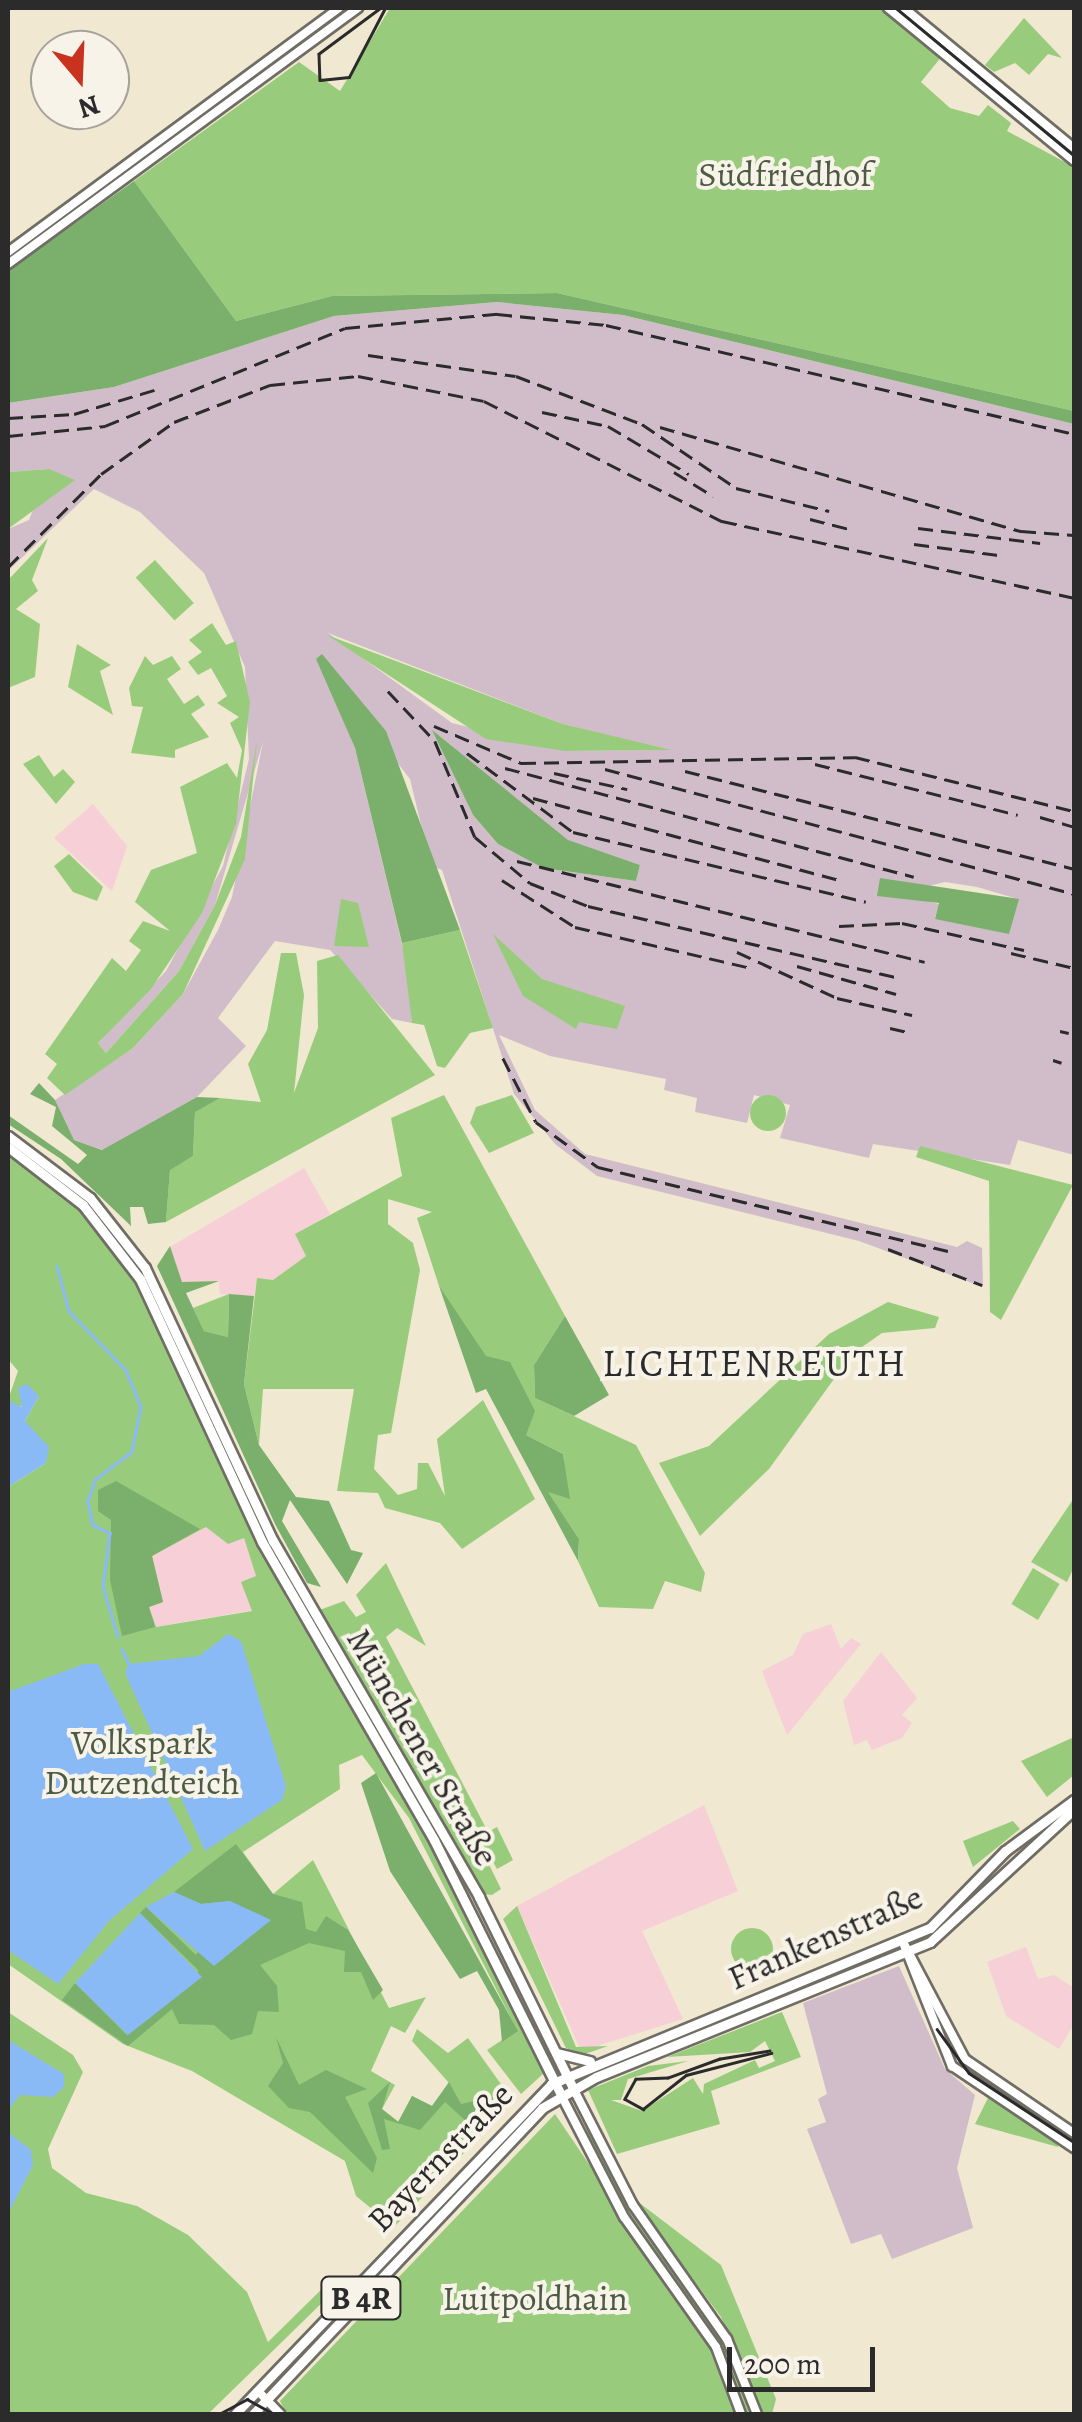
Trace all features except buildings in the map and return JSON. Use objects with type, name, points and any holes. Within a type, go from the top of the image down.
[{"type":"main road","points":[[8,264],[339,8]]},
{"type":"main road","points":[[8,252],[358,8]]},
{"type":"main road","points":[[888,8],[1074,161]]},
{"type":"main road","points":[[904,8],[1074,148]]},
{"type":"main road","points":[[301,35],[303,48]]},
{"type":"main road","name":"Münchener Straße","points":[[8,1136],[15,1148],[73,1195],[129,1252],[273,1541],[469,1879],[637,2211],[720,2327],[757,2413]]},
{"type":"main road","name":"Münchener Straße","points":[[129,1252],[256,1530],[434,1840],[624,2216],[710,2337],[740,2411]]},
{"type":"main road","name":"Frankenstraße","points":[[566,2074],[902,1940],[955,1913],[1000,1856],[1074,1800]]},
{"type":"main road","name":"Frankenstraße","points":[[573,2088],[912,1950],[1074,1809]]},
{"type":"main road","points":[[902,1940],[912,1950],[938,2012],[973,2068],[1074,2133]]},
{"type":"main road","points":[[902,1940],[901,1955],[926,2017],[964,2077],[1074,2148]]},
{"type":"main road","points":[[926,2017],[938,2012]]},
{"type":"main road","points":[[684,2027],[690,2040]]},
{"type":"main road","points":[[555,2052],[598,2061]]},
{"type":"main road","name":"Bayernstraße","points":[[235,2414],[554,2082],[566,2074]]},
{"type":"main road","name":"Bayernstraße","points":[[250,2414],[516,2131],[573,2088]]},
{"type":"main road","points":[[291,2356],[299,2365]]},
{"type":"main road","points":[[258,2390],[280,2414]]},
{"type":"main road","name":"B 4R","points":[[250,2414],[258,2390]]},
{"type":"main road","points":[[740,2411],[757,2413]]},
{"type":"shaded area","points":[[497,302],[623,315],[1074,424],[1074,1155],[1018,1140],[1010,1165],[873,1144],[869,1158],[780,1138],[790,1105],[754,1095],[747,1123],[695,1112],[697,1098],[664,1090],[666,1079],[550,1056],[499,1035],[535,1110],[585,1154],[957,1247],[967,1241],[982,1248],[983,1287],[859,1241],[597,1176],[555,1144],[514,1094],[442,870],[431,866],[410,779],[317,659],[355,748],[407,965],[412,1023],[392,1019],[330,950],[275,941],[218,1018],[246,1046],[197,1097],[103,1150],[74,1140],[55,1100],[133,1048],[183,994],[218,930],[232,897],[263,742],[215,905],[179,971],[106,1053],[98,1043],[166,971],[223,866],[249,759],[245,667],[204,573],[140,512],[94,489],[8,571],[8,529],[29,520],[49,469],[8,472],[8,403],[114,387],[334,316]],"holes":[[[328,633],[563,724],[663,750],[566,751],[452,723]],[[434,733],[569,841],[640,865],[636,881],[543,868],[498,844],[473,815]],[[945,882],[1018,899],[935,918],[939,904],[896,894]]]},
{"type":"shaded area","points":[[93,804],[127,846],[112,891],[54,838]]},
{"type":"shaded area","points":[[304,1168],[330,1214],[296,1234],[307,1255],[273,1280],[257,1278],[254,1296],[220,1294],[219,1281],[182,1283],[170,1247]]},
{"type":"shaded area","points":[[206,1527],[244,1538],[256,1576],[242,1582],[253,1610],[155,1627],[149,1606],[163,1602],[151,1556]]},
{"type":"shaded area","points":[[831,1624],[841,1649],[851,1638],[861,1644],[787,1735],[762,1671],[793,1655],[803,1634]]},
{"type":"shaded area","points":[[881,1652],[917,1698],[902,1715],[912,1723],[902,1738],[872,1750],[867,1740],[854,1745],[843,1701]]},
{"type":"shaded area","points":[[704,1805],[738,1891],[642,1931],[683,2019],[581,2051],[517,1906]]},
{"type":"shaded area","points":[[1026,1947],[1038,1979],[1054,1975],[1074,1988],[1074,2024],[1059,2049],[1006,2016],[987,1962]]},
{"type":"shaded area","points":[[899,1966],[945,2069],[975,2095],[957,2168],[973,2228],[892,2259],[881,2234],[851,2244],[807,2129],[826,2122],[818,2099],[827,2094],[803,2003]]},
{"type":"green space","name":"Südfriedhof","points":[[390,8],[883,8],[942,56],[921,82],[950,108],[979,116],[988,105],[1011,123],[1007,131],[1074,167],[1074,411],[557,293],[332,296],[236,321],[134,181],[299,62],[340,91]]},
{"type":"green space","points":[[1024,18],[1062,58],[1048,54],[1029,75],[1015,63],[994,72],[985,65]]},
{"type":"green space","points":[[134,181],[236,321],[332,296],[557,293],[1074,411],[1074,424],[623,315],[497,302],[334,316],[114,387],[8,403],[8,271]]},
{"type":"green space","points":[[49,469],[75,480],[8,529],[8,472]]},
{"type":"green space","points":[[48,538],[32,580],[38,591],[16,609],[40,624],[35,677],[8,688],[8,580]]},
{"type":"green space","points":[[155,560],[194,603],[174,620],[136,577]]},
{"type":"green space","points":[[212,623],[226,645],[236,641],[250,702],[236,824],[202,913],[151,989],[98,1043],[106,1053],[179,971],[215,905],[241,837],[257,740],[245,859],[183,994],[133,1048],[65,1095],[47,1078],[57,1064],[45,1054],[112,958],[126,971],[141,950],[129,941],[143,921],[170,931],[135,902],[151,870],[197,853],[180,787],[227,763],[237,778],[242,750],[230,723],[239,717],[217,703],[227,696],[211,668],[198,675],[188,662],[202,652],[189,640]]},
{"type":"green space","points":[[327,635],[563,724],[671,750],[565,751],[486,739]]},
{"type":"green space","points":[[77,644],[111,665],[100,671],[113,715],[68,687]]},
{"type":"green space","points":[[322,654],[386,731],[460,930],[402,943],[355,748],[316,659]]},
{"type":"green space","points":[[145,656],[153,665],[172,656],[181,669],[167,679],[184,704],[198,695],[205,705],[191,714],[209,737],[175,750],[175,758],[131,753],[143,707],[132,706],[129,688]]},
{"type":"green space","points":[[432,730],[568,840],[640,865],[636,881],[543,868],[498,844],[473,815]]},
{"type":"green space","points":[[39,755],[54,777],[63,769],[75,782],[56,804],[23,764]]},
{"type":"green space","points":[[69,854],[103,887],[97,901],[73,892],[54,866]]},
{"type":"green space","points":[[880,878],[1019,899],[1009,934],[935,919],[939,903],[877,896]]},
{"type":"green space","points":[[341,899],[358,903],[369,947],[334,946]]},
{"type":"green space","points":[[460,930],[493,1028],[470,1033],[445,1068],[437,1066],[424,1025],[412,1023],[402,943]]},
{"type":"green space","points":[[493,934],[542,979],[625,1006],[617,1029],[579,1022],[576,1029],[523,996]]},
{"type":"green space","points":[[281,953],[296,953],[304,995],[294,1093],[318,1028],[317,961],[338,955],[435,1075],[166,1222],[170,1169],[193,1156],[195,1111],[220,1098],[261,1102],[248,1064],[267,1030]]},
{"type":"green space","points":[[39,1083],[55,1100],[74,1140],[102,1150],[197,1097],[220,1098],[195,1112],[193,1156],[170,1170],[166,1222],[148,1224],[143,1207],[130,1207],[131,1226],[61,1159],[8,1124],[8,1115],[78,1164],[87,1155],[52,1126],[56,1107],[30,1094]]},
{"type":"green space","points":[[444,1095],[565,1316],[534,1365],[535,1398],[636,1445],[705,1573],[701,1592],[665,1581],[653,1609],[599,1607],[578,1561],[579,1539],[547,1491],[568,1498],[563,1454],[526,1435],[439,1286],[417,1218],[432,1212],[388,1199],[388,1224],[413,1243],[420,1270],[391,1433],[378,1435],[374,1469],[398,1495],[417,1489],[418,1463],[428,1463],[445,1496],[437,1439],[483,1400],[535,1499],[462,1549],[440,1523],[385,1508],[378,1493],[337,1491],[354,1389],[263,1389],[259,1445],[244,1384],[257,1278],[273,1280],[306,1256],[295,1234],[402,1176],[391,1118]]},
{"type":"green space","points":[[512,1095],[534,1133],[489,1153],[470,1123],[476,1107]]},
{"type":"green space","points":[[768,1095],[781,1100],[786,1113],[781,1126],[768,1131],[755,1126],[750,1113],[755,1100]]},
{"type":"green space","points":[[920,1146],[1073,1185],[1001,1320],[990,1312],[989,1181],[916,1157]]},
{"type":"green space","name":"Volkspark Dutzendteich","points":[[8,1150],[88,1214],[140,1284],[287,1600],[425,1828],[544,2073],[521,2094],[487,2050],[517,2030],[409,1818],[362,1755],[339,1765],[340,1789],[243,1852],[273,1894],[313,1860],[389,2008],[426,1997],[405,2033],[391,2026],[371,2071],[395,2085],[382,2109],[399,2122],[412,2096],[432,2106],[449,2083],[412,2041],[417,2029],[448,2053],[468,2038],[513,2101],[394,2227],[356,2196],[345,2161],[192,2071],[123,2044],[8,1964],[8,1487],[46,1463],[25,1421],[39,1396],[18,1408],[8,1400],[18,1371],[8,1359]],"holes":[[[206,1527],[228,1544],[244,1538],[256,1576],[241,1582],[252,1611],[156,1627],[149,1607],[163,1602],[152,1556]]]},
{"type":"green space","points":[[170,1246],[182,1282],[219,1281],[186,1293],[204,1331],[228,1337],[229,1294],[254,1296],[244,1384],[259,1445],[296,1497],[329,1501],[351,1550],[363,1553],[347,1584],[290,1500],[282,1521],[321,1587],[307,1583],[275,1524],[157,1266]]},
{"type":"green space","points":[[439,1286],[486,1356],[510,1362],[535,1411],[526,1435],[563,1454],[570,1499],[548,1492],[579,1539],[578,1561],[486,1389],[476,1393]]},
{"type":"green space","points":[[229,1294],[228,1337],[204,1331],[193,1308]]},
{"type":"green space","points":[[888,1302],[939,1317],[935,1328],[882,1333],[852,1354],[769,1469],[700,1536],[659,1463],[709,1446],[829,1334]]},
{"type":"green space","points":[[565,1316],[609,1395],[574,1416],[535,1398],[534,1365]]},
{"type":"green space","points":[[116,1481],[200,1529],[152,1556],[163,1602],[149,1607],[155,1627],[122,1636],[110,1580],[111,1520],[98,1511],[98,1490]]},
{"type":"green space","points":[[1074,1498],[1074,1567],[1067,1582],[1031,1562]]},
{"type":"green space","points":[[386,1563],[426,1646],[397,1628],[386,1637],[488,1832],[497,1827],[513,1860],[497,1869],[451,1787],[501,1889],[492,1895],[481,1894],[317,1611],[344,1601],[356,1617],[366,1612],[356,1595]]},
{"type":"green space","points":[[1033,1568],[1060,1584],[1038,1620],[1011,1604]]},
{"type":"green space","points":[[1074,1737],[1074,1775],[1047,1797],[1021,1761]]},
{"type":"green space","points":[[376,1773],[518,2031],[502,2042],[499,2010],[477,1971],[460,1979],[390,1871],[361,1783]]},
{"type":"green space","points":[[1013,1821],[1020,1829],[973,1867],[963,1841]]},
{"type":"green space","points":[[236,1844],[273,1894],[302,1902],[306,1929],[316,1932],[326,1916],[348,1930],[383,1990],[373,2000],[361,1972],[344,1972],[345,1951],[309,1943],[260,1965],[277,1986],[279,2012],[258,2011],[252,2034],[231,2040],[214,2025],[179,2024],[172,2009],[128,2046],[62,2000],[75,1983],[127,2035],[199,1971],[140,1913],[146,1907],[196,1955],[230,1901],[201,1904],[174,1892]]},
{"type":"green space","points":[[517,1906],[576,2047],[608,2046],[582,2055],[566,2048],[503,1919]]},
{"type":"green space","points":[[752,1928],[767,1934],[773,1949],[767,1964],[752,1970],[737,1964],[731,1949],[737,1934]]},
{"type":"green space","points":[[8,2012],[73,2055],[83,2072],[48,2149],[52,2168],[86,2193],[137,2206],[188,2235],[247,2292],[268,2342],[334,2277],[330,2295],[208,2414],[8,2414]]},
{"type":"green space","points":[[782,2012],[801,2057],[711,2091],[720,2124],[617,2154],[588,2090],[648,2066],[688,2061],[628,2079],[621,2100],[611,2100],[642,2111],[693,2078],[703,2094],[704,2084],[755,2060],[759,2068],[775,2061],[765,2041],[750,2052],[667,2057]]},
{"type":"green space","points":[[276,2037],[299,2085],[326,2070],[367,2089],[345,2097],[377,2158],[373,2173],[310,2112],[289,2108],[268,2086],[283,2063]]},
{"type":"green space","points":[[390,2082],[382,2109],[398,2122],[412,2096],[432,2106],[449,2082],[461,2104],[493,2097],[496,2111],[478,2132],[445,2102],[420,2130],[384,2119],[390,2149],[382,2150],[368,2103]]},
{"type":"green space","points":[[988,2098],[1058,2141],[1058,2147],[975,2124]]},
{"type":"green space","points":[[575,2103],[637,2216],[721,2334],[752,2414],[744,2414],[714,2337],[616,2197]]},
{"type":"green space","name":"Luitpoldhain","points":[[555,2114],[708,2340],[737,2414],[287,2414],[280,2401]]},
{"type":"green space","points":[[633,2198],[721,2265],[776,2399],[772,2414],[761,2414],[721,2317]]},
{"type":"water","points":[[27,1384],[39,1396],[25,1421],[49,1447],[46,1463],[8,1487],[8,1400],[22,1407],[18,1388]]},
{"type":"water","points":[[228,1634],[241,1641],[286,1786],[282,1800],[205,1851],[125,1673],[129,1664],[199,1656]]},
{"type":"water","points":[[84,1664],[98,1664],[193,1849],[109,1921],[58,1984],[8,1950],[8,1692]]},
{"type":"water","points":[[174,1892],[201,1904],[230,1901],[271,1920],[214,1966],[146,1907]]},
{"type":"water","points":[[140,1913],[202,1977],[128,2035],[75,1983]]},
{"type":"water","points":[[8,2040],[64,2074],[64,2087],[53,2097],[20,2095],[8,2110]]},
{"type":"water","points":[[8,2132],[31,2150],[33,2165],[8,2214]]},
{"type":"waterway","points":[[57,1266],[69,1311],[126,1370],[141,1407],[132,1452],[95,1480],[88,1502],[93,1525],[110,1533],[103,1586],[118,1637]]},
{"type":"waterway","points":[[122,1649],[129,1664]]},
{"type":"tram line","points":[[381,8],[319,54],[320,80],[349,77],[385,8]]},
{"type":"tram line","points":[[896,8],[1074,155]]},
{"type":"tram line","points":[[937,2029],[969,2073],[1074,2142]]},
{"type":"tram line","points":[[770,2051],[720,2059],[668,2078],[636,2079],[625,2099],[643,2109],[686,2075],[771,2053]]},
{"type":"tram line","points":[[219,2414],[247,2399],[274,2414]]},
{"type":"railway","points":[[8,436],[105,426],[345,328],[497,314],[606,325],[1074,434]]},
{"type":"railway","points":[[368,355],[516,376],[642,424],[736,488],[829,511]]},
{"type":"railway","points":[[8,567],[101,474],[174,422],[270,385],[358,376],[484,401],[722,521],[1074,598]]},
{"type":"railway","points":[[8,418],[74,414],[154,390]]},
{"type":"railway","points":[[542,412],[608,426],[689,474]]},
{"type":"railway","points":[[660,427],[1021,531],[1074,535]]},
{"type":"railway","points":[[674,472],[713,496]]},
{"type":"railway","points":[[810,519],[853,530]]},
{"type":"railway","points":[[918,528],[1040,543]]},
{"type":"railway","points":[[914,544],[998,555]]},
{"type":"railway","points":[[388,691],[435,741],[475,837],[530,883],[588,906],[900,978]]},
{"type":"railway","points":[[434,726],[521,763],[855,757],[1074,811]]},
{"type":"railway","points":[[467,753],[573,832],[866,902]]},
{"type":"railway","points":[[815,764],[1018,815]]},
{"type":"railway","points":[[505,768],[914,877]]},
{"type":"railway","points":[[605,769],[1074,894]]},
{"type":"railway","points":[[685,771],[1074,869]]},
{"type":"railway","points":[[554,773],[627,789]]},
{"type":"railway","points":[[533,798],[843,881]]},
{"type":"railway","points":[[1040,817],[1074,827]]},
{"type":"railway","points":[[517,861],[925,962]]},
{"type":"railway","points":[[502,880],[575,927],[747,967]]},
{"type":"railway","points":[[839,926],[902,923],[1024,950]]},
{"type":"railway","points":[[737,952],[837,998],[912,1015]]},
{"type":"railway","points":[[1011,953],[1074,968]]},
{"type":"railway","points":[[797,966],[896,994]]},
{"type":"railway","points":[[890,1028],[908,1032]]},
{"type":"railway","points":[[1060,1031],[1069,1033]]},
{"type":"railway","points":[[503,1058],[536,1122],[598,1167],[948,1251]]},
{"type":"railway","points":[[1053,1060],[1062,1063]]},
{"type":"railway","points":[[888,1249],[982,1285]]},
{"type":"district","name":"LICHTENREUTH","points":[[755,1364]]}]
